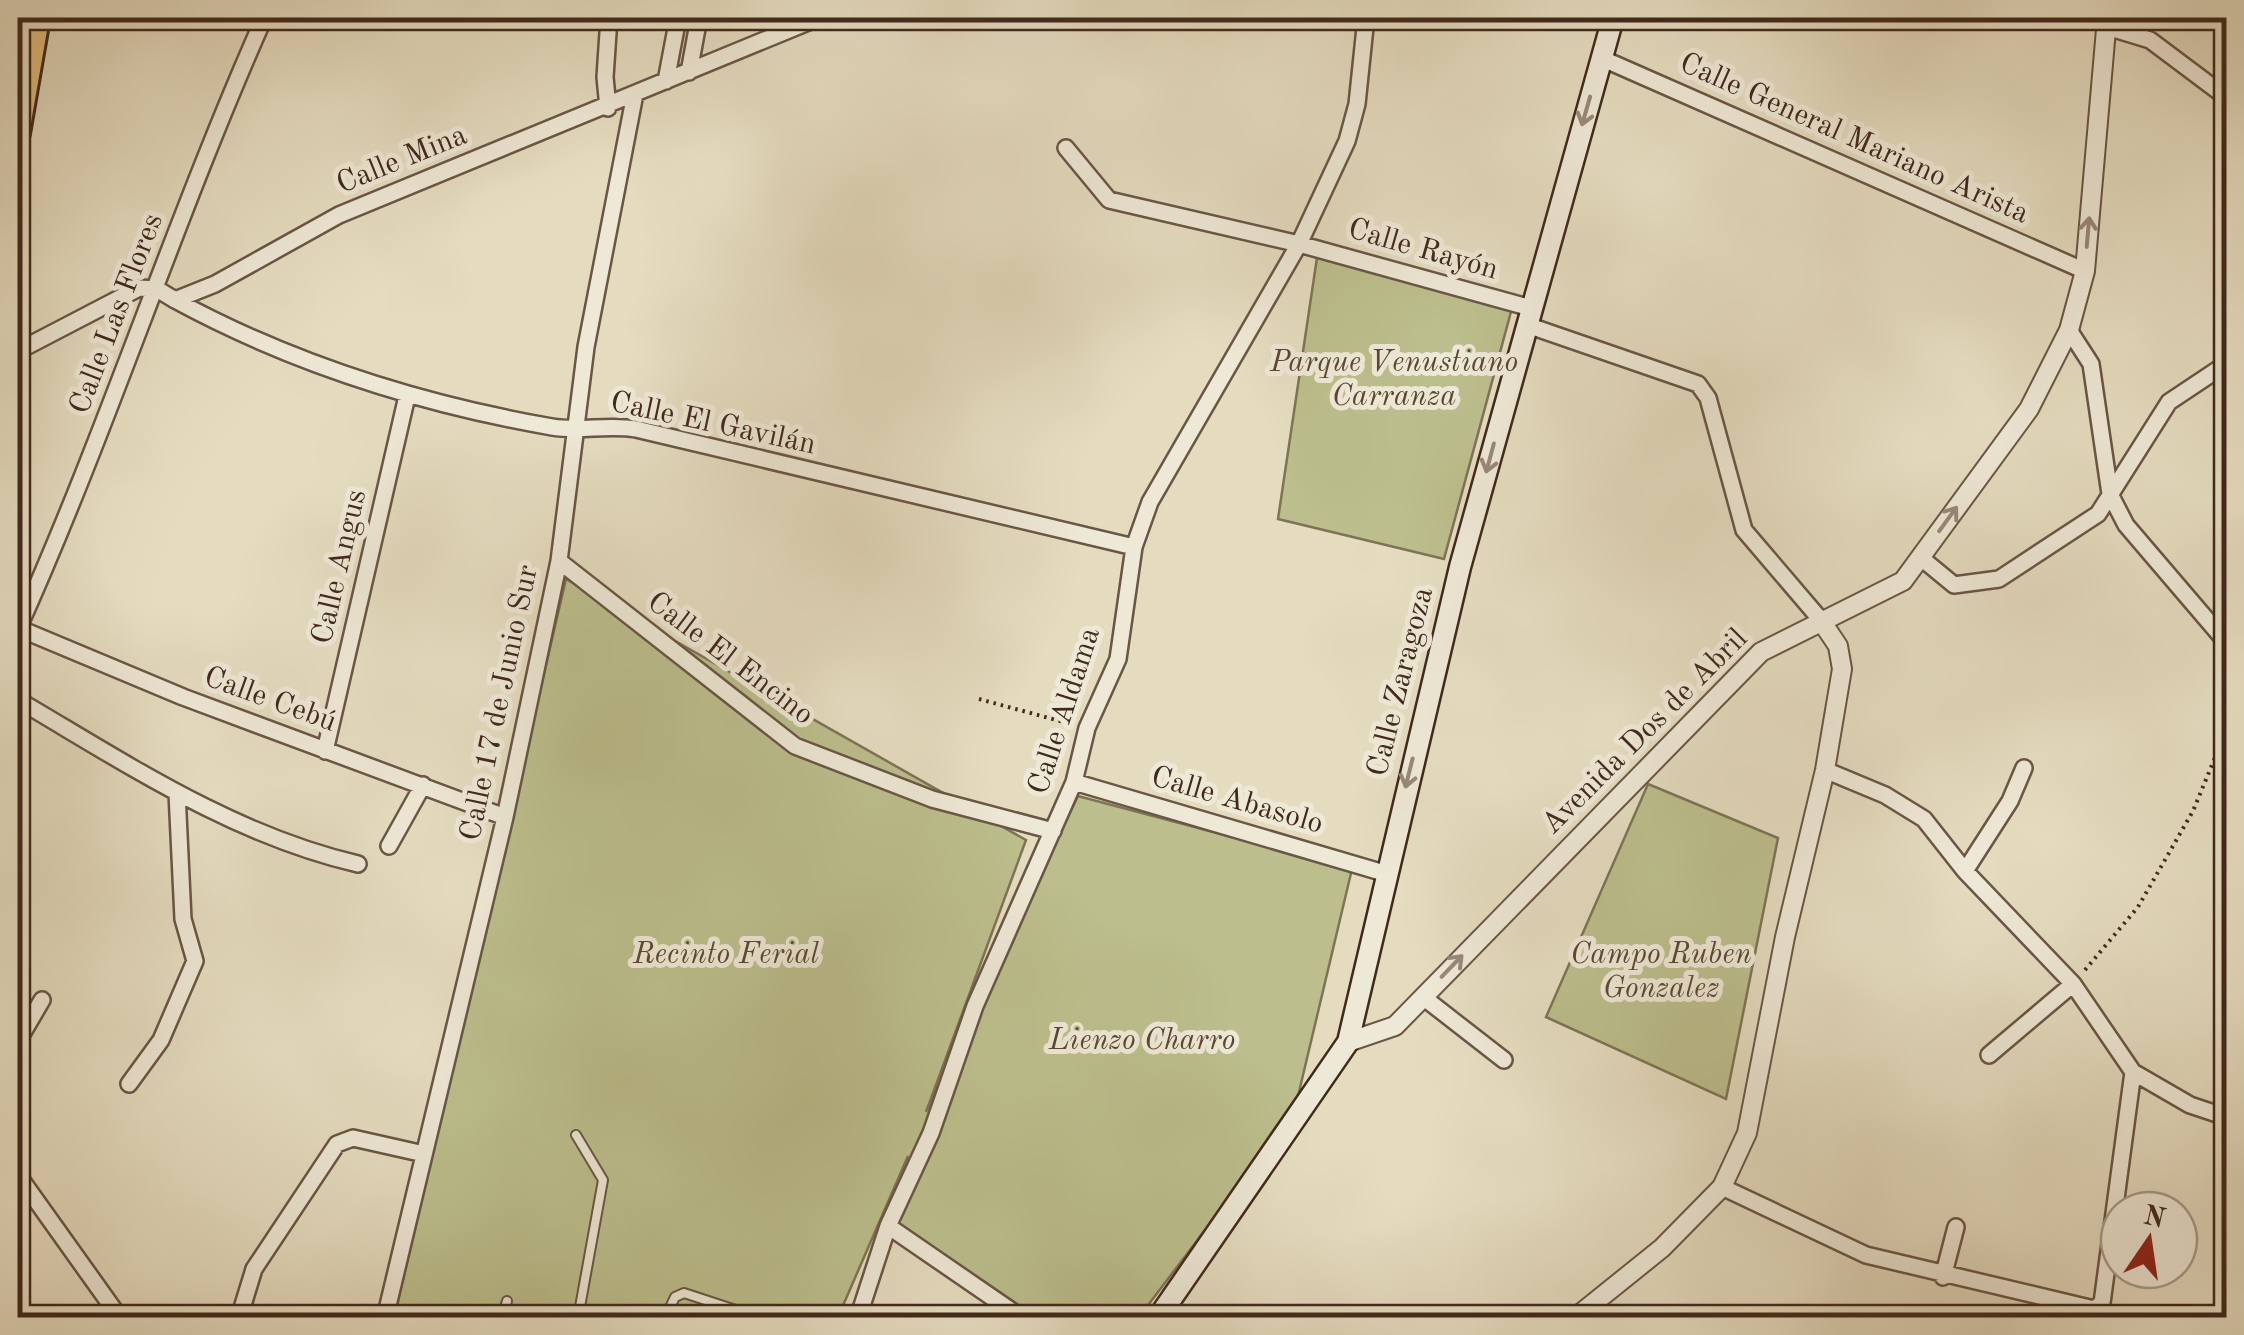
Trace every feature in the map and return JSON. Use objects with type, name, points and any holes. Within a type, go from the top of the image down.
[{"type":"main road","points":[[18,132],[38,18]]},
{"type":"main road","name":"Calle Zaragoza","points":[[1158,1318],[1348,1042],[1384,873],[1460,567],[1613,18]]},
{"type":"street","name":"Calle Las Flores","points":[[18,629],[157,290],[227,100],[264,18]]},
{"type":"street","points":[[608,108],[604,77],[609,18]]},
{"type":"street","points":[[666,81],[678,18]]},
{"type":"street","points":[[689,72],[699,18]]},
{"type":"street","name":"Calle Mina","points":[[176,300],[215,284],[339,215],[608,108],[818,18]]},
{"type":"street","name":"Calle Aldama","points":[[858,1318],[888,1226],[930,1133],[975,1006],[1074,782],[1087,728],[1118,659],[1134,547],[1150,502],[1299,244],[1346,141],[1357,104],[1366,18]]},
{"type":"street","points":[[2107,22],[2150,40],[2226,97]]},
{"type":"street","name":"Avenida Dos de Abril","points":[[1348,1042],[1394,1026],[1761,652],[1820,618],[1902,581],[1920,557],[2029,409],[2069,330],[2084,271],[2107,22]]},
{"type":"street","name":"Calle General Mariano Arista","points":[[1601,58],[2084,271]]},
{"type":"street","name":"Calle 17 de Junio Sur","points":[[385,1318],[504,817],[559,561],[579,426],[586,346],[636,94]]},
{"type":"street","name":"Calle Rayón","points":[[1066,148],[1109,200],[1299,244],[1529,317],[1698,384],[1708,398],[1744,530],[1820,618]]},
{"type":"street","points":[[18,351],[139,288],[157,290],[176,300]]},
{"type":"street","name":"Calle El Gavilán","points":[[176,300],[283,351],[407,396],[558,428],[608,424],[636,429],[1134,547]]},
{"type":"street","points":[[2069,330],[2091,364],[2110,494],[2126,525],[2226,642]]},
{"type":"street","points":[[1920,557],[1954,586],[1999,580],[2098,514],[2169,402],[2226,364]]},
{"type":"street","name":"Calle Angus","points":[[325,750],[407,396]]},
{"type":"street","name":"Calle El Encino","points":[[559,561],[795,746],[932,800],[1054,832]]},
{"type":"street","points":[[1575,1318],[1662,1248],[1722,1187],[1747,1133],[1785,937],[1825,770],[1842,670],[1838,646],[1820,618]]},
{"type":"street","name":"Calle Cebú","points":[[18,629],[504,817]]},
{"type":"street","points":[[18,700],[177,793],[277,843],[358,864]]},
{"type":"street","points":[[1964,871],[2010,801],[2024,768]]},
{"type":"street","points":[[1825,770],[1885,795],[1924,819],[1964,871],[2073,984],[2134,1072],[2190,1105],[2226,1118]]},
{"type":"street","name":"Calle Abasolo","points":[[1074,782],[1384,873]]},
{"type":"street","points":[[390,846],[423,784]]},
{"type":"street","points":[[129,1084],[161,1040],[195,961],[183,920],[177,793]]},
{"type":"street","points":[[1989,1055],[2073,984]]},
{"type":"street","points":[[1423,997],[1504,1060]]},
{"type":"street","points":[[18,1041],[42,1000]]},
{"type":"street","points":[[1722,1187],[1866,1256],[2094,1309],[2102,1303],[2134,1072]]},
{"type":"street","points":[[239,1318],[254,1270],[337,1144],[353,1138],[424,1154]]},
{"type":"street","points":[[18,1175],[120,1318]]},
{"type":"street","points":[[888,1226],[1022,1318]]},
{"type":"street","points":[[1944,1277],[1956,1227]]},
{"type":"lane","points":[[576,1135],[603,1180],[578,1318]]},
{"type":"lane","points":[[666,1318],[675,1297],[684,1293],[760,1318]]},
{"type":"lane","points":[[502,1318],[506,1301]]},
{"type":"path","points":[[979,699],[1087,728]]},
{"type":"path","points":[[2073,984],[2138,907],[2193,811],[2226,731]]},
{"type":"green space","name":"Parque Venustiano Carranza","points":[[1318,251],[1512,308],[1444,559],[1278,519]]},
{"type":"green space","name":"Recinto Ferial","points":[[566,579],[1026,840],[926,1112],[1078,796],[1352,869],[1294,1113],[1139,1317],[1031,1317],[882,1229],[908,1156],[838,1317],[394,1318]]},
{"type":"green space","name":"Campo Ruben Gonzalez","points":[[1648,784],[1778,838],[1726,1099],[1546,1017]]},
{"type":"park label","name":"Lienzo Charro","points":[[1142,1041]]}]
